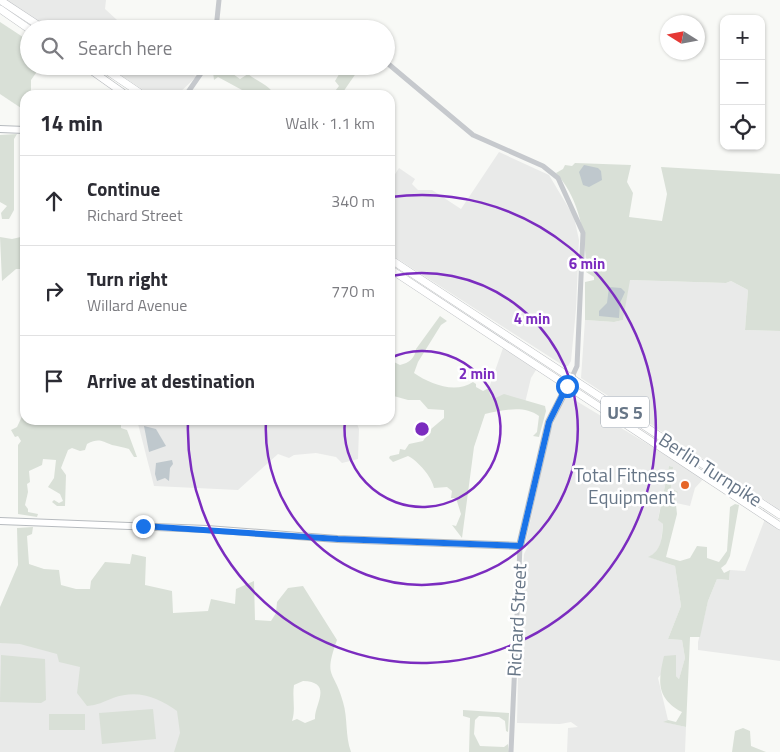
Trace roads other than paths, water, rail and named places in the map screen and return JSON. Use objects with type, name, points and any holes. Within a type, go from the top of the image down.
[{"type":"highway","points":[[0,0],[30,20]]},
{"type":"highway","points":[[0,9],[20,23]]},
{"type":"highway","points":[[97,75],[119,90]]},
{"type":"highway","points":[[113,75],[136,90]]},
{"type":"highway","name":"Berlin Turnpike","points":[[395,262],[779,514]]},
{"type":"highway","name":"Berlin Turnpike","points":[[395,272],[777,524]]},
{"type":"highway","points":[[670,453],[675,445]]},
{"type":"highway","points":[[777,524],[779,514]]},
{"type":"main road","points":[[0,129],[20,130]]},
{"type":"main road","name":"Richard Street","points":[[520,546],[549,422],[572,377]]},
{"type":"main road","points":[[0,521],[211,529],[338,539],[520,546]]},
{"type":"street","points":[[217,20],[219,0]]},
{"type":"street","points":[[395,70],[473,135],[547,168],[558,178],[583,233],[576,366],[572,377]]},
{"type":"street","points":[[189,90],[200,75]]},
{"type":"street","name":"Richard Street","points":[[511,752],[520,546]]},
{"type":"place","name":"Total Fitness Equipment","points":[[685,485]]}]
